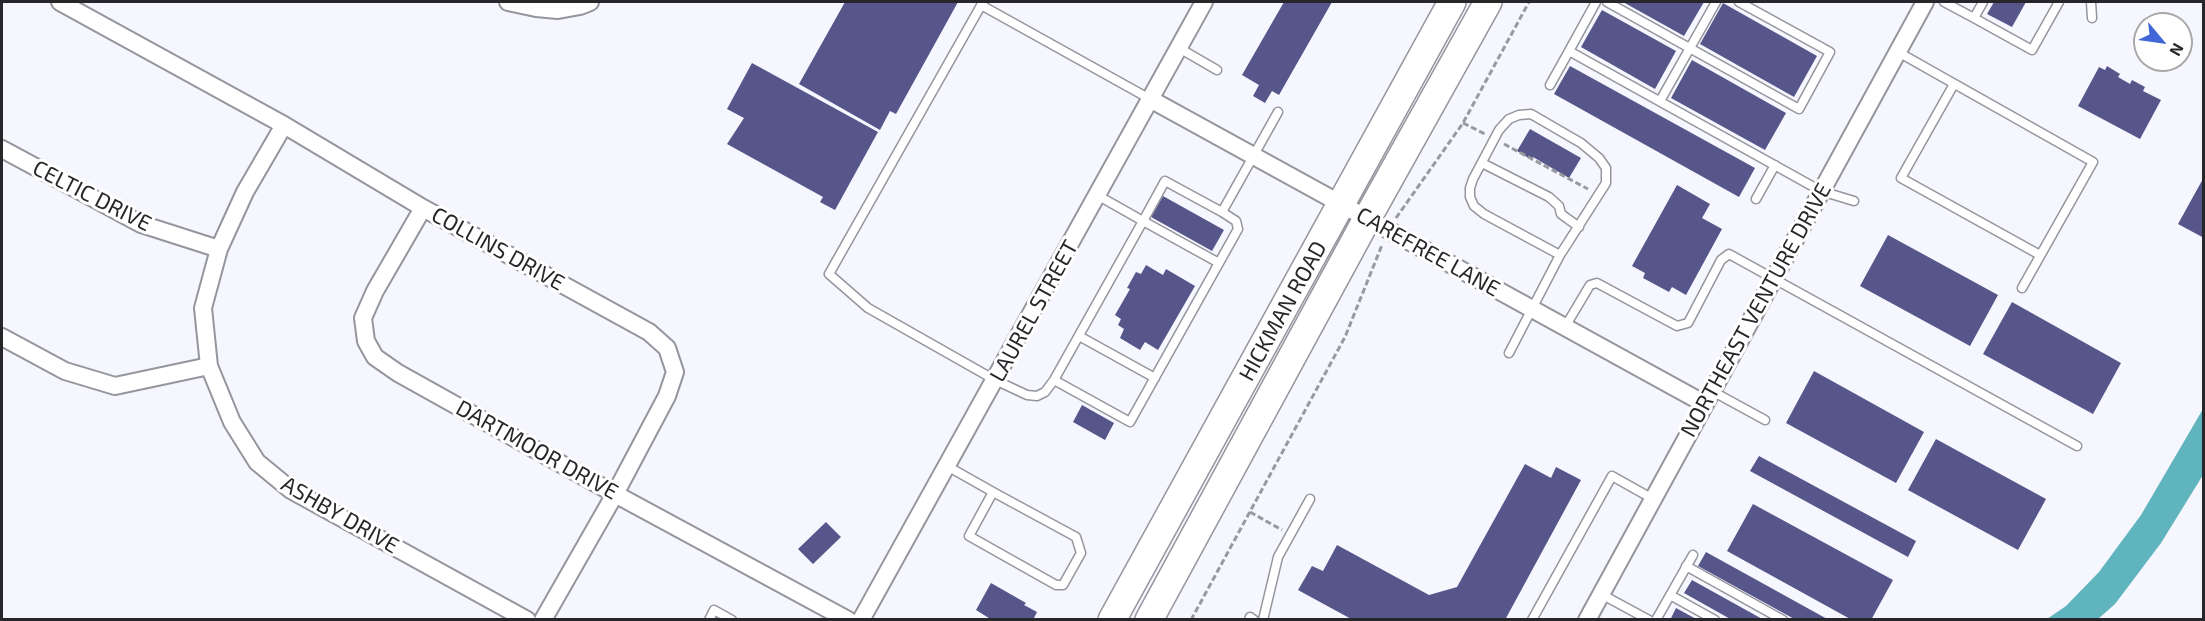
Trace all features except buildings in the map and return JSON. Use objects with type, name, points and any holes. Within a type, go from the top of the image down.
[{"type":"highway","name":"HICKMAN ROAD","points":[[1112,620],[1452,2]]},
{"type":"highway","name":"HICKMAN ROAD","points":[[1149,620],[1378,224],[1488,2]]},
{"type":"street","name":"COLLINS DRIVE","points":[[60,2],[284,125],[423,208],[649,332],[668,348],[675,372],[667,396],[615,494],[543,620]]},
{"type":"street","points":[[508,2],[558,10],[585,4]]},
{"type":"street","name":"LAUREL STREET","points":[[861,620],[1204,2]]},
{"type":"street","name":"NORTHEAST VENTURE DRIVE","points":[[1587,620],[1925,2]]},
{"type":"street","name":"CAREFREE LANE","points":[[1150,99],[1565,327],[1708,398]]},
{"type":"street","name":"ASHBY DRIVE","points":[[284,125],[245,192],[219,249],[204,308],[209,366],[232,422],[257,462],[291,490],[527,620]]},
{"type":"street","name":"CELTIC DRIVE","points":[[2,148],[141,224],[219,249]]},
{"type":"street","name":"DARTMOOR DRIVE","points":[[423,208],[375,291],[363,318],[366,341],[375,357],[408,379],[848,620]]},
{"type":"street","points":[[2,337],[65,371],[114,386],[209,366]]},
{"type":"lane","points":[[1550,85],[1596,2]]},
{"type":"lane","points":[[1607,2],[1799,109],[1830,52],[1740,2]]},
{"type":"lane","points":[[1660,101],[1716,2]]},
{"type":"lane","points":[[1944,2],[2032,50],[2059,2]]},
{"type":"lane","points":[[1974,18],[1983,2]]},
{"type":"lane","points":[[2091,2],[2092,18]]},
{"type":"lane","points":[[1054,380],[1130,422],[1238,229],[1236,221],[1165,180],[1054,380],[1045,392],[1037,396],[1026,395],[995,380],[868,309],[829,274],[982,3],[1150,99]]},
{"type":"lane","points":[[1179,48],[1217,70]]},
{"type":"lane","points":[[1569,51],[1821,191],[1854,201]]},
{"type":"lane","points":[[1898,52],[2093,162],[2022,288]]},
{"type":"lane","points":[[1954,84],[1901,178],[2040,255]]},
{"type":"lane","points":[[1222,212],[1278,112]]},
{"type":"lane","points":[[1509,353],[1560,255],[1606,183],[1606,168],[1599,158],[1581,143],[1531,114],[1520,115],[1509,119],[1494,138],[1470,188],[1470,197],[1474,206],[1484,214],[1560,255]]},
{"type":"lane","points":[[1482,163],[1549,197],[1559,206],[1561,214],[1579,227]]},
{"type":"lane","points":[[1756,199],[1775,165]]},
{"type":"lane","points":[[1097,195],[1219,263]]},
{"type":"lane","points":[[1565,327],[1590,285],[1597,283],[1677,326],[1688,323],[1721,260],[1729,254],[2078,446]]},
{"type":"lane","points":[[1079,336],[1155,378]]},
{"type":"lane","points":[[1708,398],[1765,420]]},
{"type":"lane","points":[[948,466],[1076,537],[1081,553],[1063,585],[1056,585],[969,536],[993,492]]},
{"type":"lane","points":[[1532,620],[1612,476],[1653,499]]},
{"type":"lane","points":[[1263,620],[1278,557],[1310,499]]},
{"type":"lane","points":[[1656,620],[1692,555]]},
{"type":"lane","points":[[1686,566],[1783,620]]},
{"type":"lane","points":[[1601,594],[1649,620]]},
{"type":"lane","points":[[1670,595],[1714,620]]},
{"type":"lane","points":[[709,620],[714,610],[732,620]]},
{"type":"lane","points":[[1249,620],[1250,617],[1254,620]]},
{"type":"path","points":[[1191,620],[1345,337],[1378,224],[1401,208],[1462,123],[1529,2]]},
{"type":"path","points":[[1462,123],[1599,195]]},
{"type":"path","points":[[1250,512],[1291,534]]},
{"type":"water","points":[[2203,409],[2203,475],[2161,543],[2115,604],[2098,619],[2047,619],[2066,606],[2099,572],[2141,515]]}]
